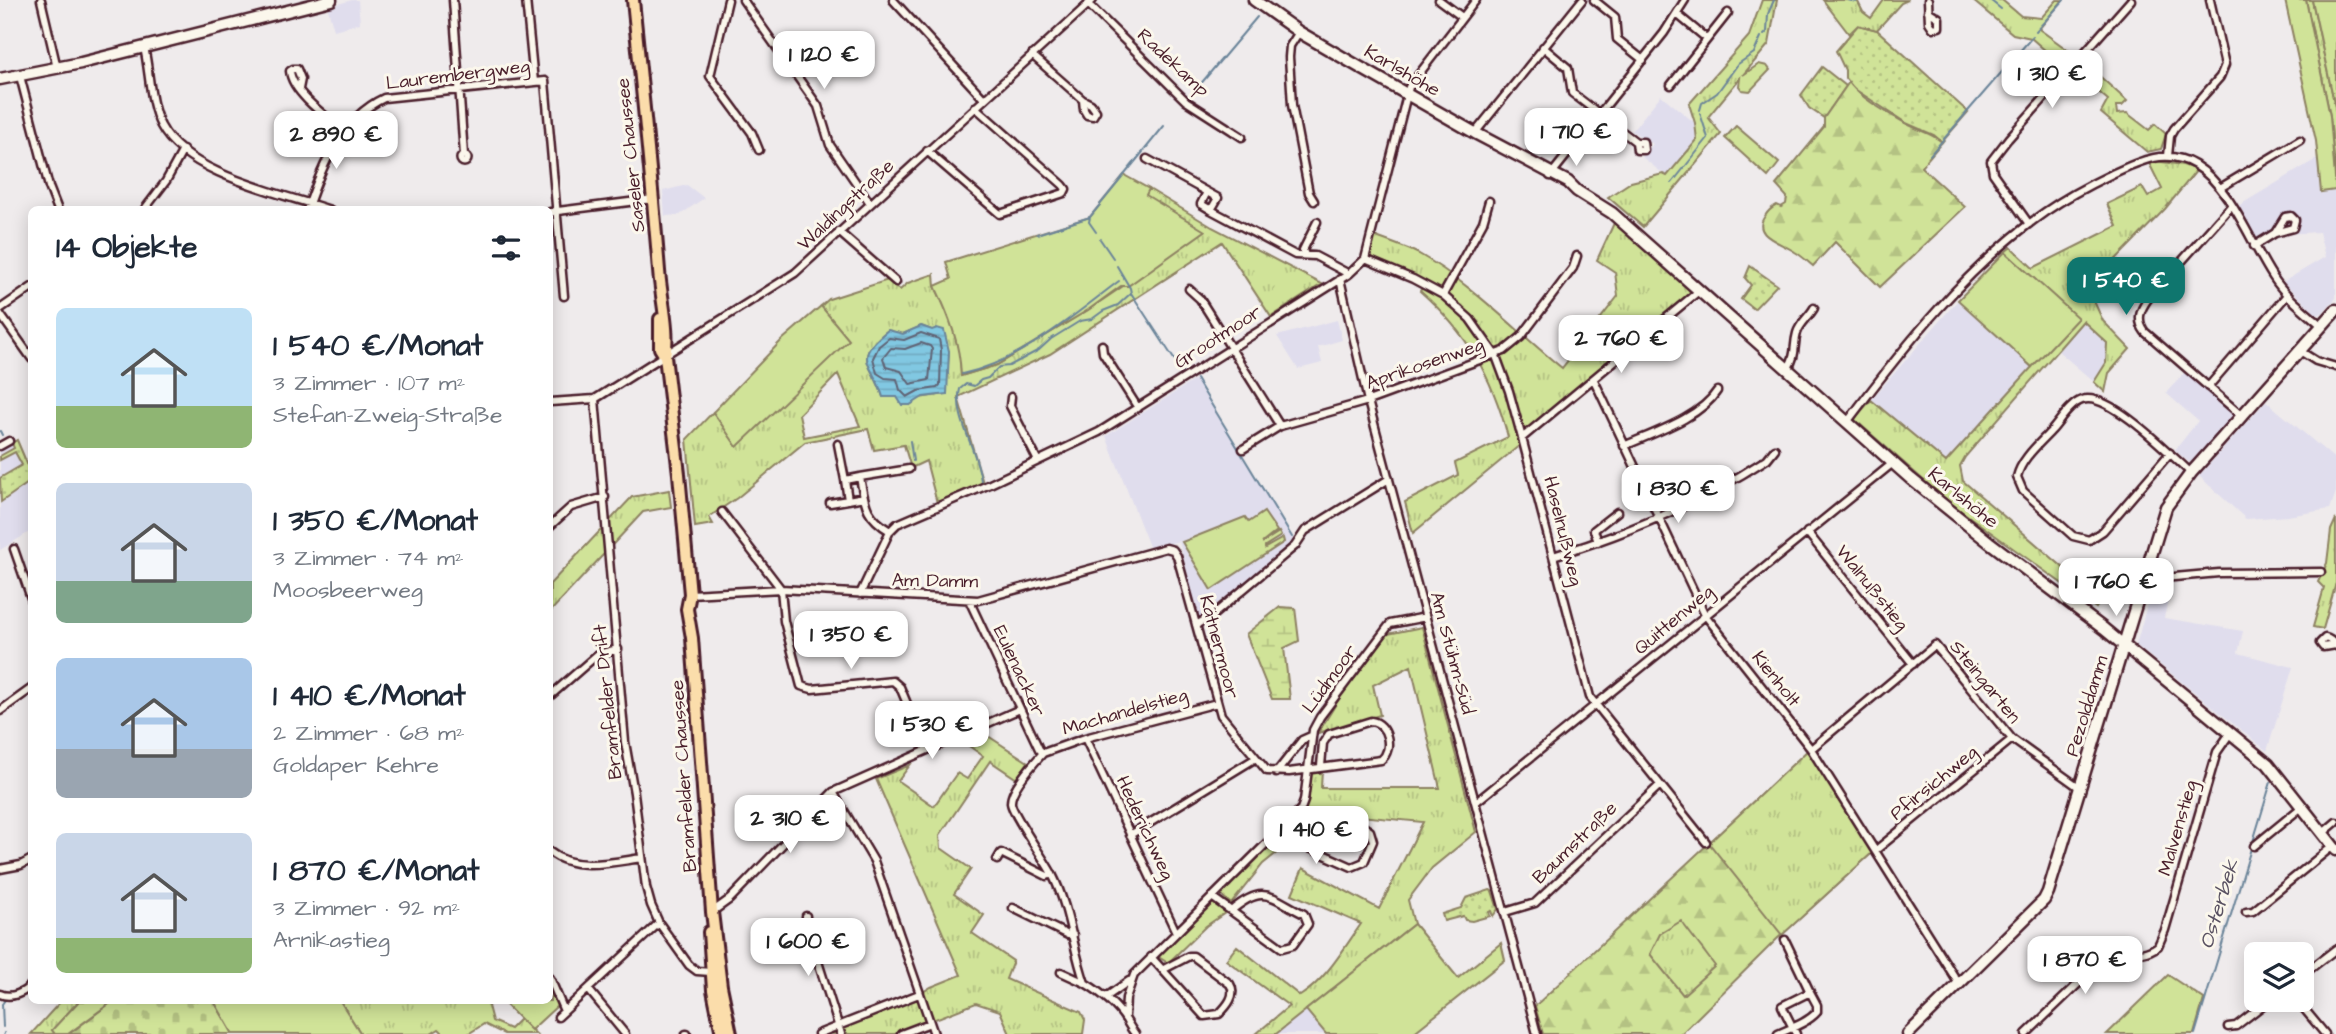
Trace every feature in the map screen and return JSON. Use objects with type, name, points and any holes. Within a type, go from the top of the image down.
[{"type":"main road","points":[[0,79],[57,68],[331,0]]},
{"type":"main road","name":"Saseler Chaussee","points":[[632,0],[667,344],[665,356],[678,459]]},
{"type":"main road","name":"Karlshöhe","points":[[1254,0],[1299,32],[1551,175],[1612,213],[1893,463],[2268,764],[2335,848]]},
{"type":"main road","name":"Pezolddamm","points":[[1908,1034],[2044,900],[2166,507],[2191,473],[2336,310]]},
{"type":"main road","name":"Bramfelder Chaussee","points":[[678,459],[690,594],[687,609],[692,638],[712,912],[709,931],[722,1034]]},
{"type":"main road","name":"Bramfelder Chaussee","points":[[715,972],[731,1034]]},
{"type":"street","points":[[41,0],[57,68]]},
{"type":"street","points":[[453,0],[464,155]]},
{"type":"street","points":[[526,0],[534,82]]},
{"type":"street","points":[[728,0],[710,76],[752,133],[759,150]]},
{"type":"street","points":[[743,0],[818,106],[830,145],[870,203]]},
{"type":"street","points":[[893,0],[984,99]]},
{"type":"street","points":[[1439,0],[1462,17]]},
{"type":"street","points":[[1365,259],[1409,87],[1476,0]]},
{"type":"street","points":[[1475,133],[1582,0]]},
{"type":"street","points":[[1594,0],[1615,17],[1617,39],[1643,60]]},
{"type":"street","points":[[1928,0],[1928,11]]},
{"type":"street","points":[[2029,224],[1996,179],[1991,167],[1992,161],[2008,139],[2131,0]]},
{"type":"street","points":[[2168,156],[2170,136],[2174,129],[2220,77],[2225,65],[2210,0]]},
{"type":"street","points":[[1551,175],[1678,15],[1682,1]]},
{"type":"street","name":"Waldingstraße","points":[[595,399],[795,273],[1090,2]]},
{"type":"street","name":"Radekamp","points":[[1090,2],[1185,101],[1242,137]]},
{"type":"street","points":[[1671,85],[1728,13]]},
{"type":"street","points":[[1678,15],[1707,39]]},
{"type":"street","points":[[1299,32],[1290,46],[1292,105],[1309,193],[1314,201]]},
{"type":"street","points":[[144,47],[157,116],[167,135],[211,171],[309,206]]},
{"type":"street","points":[[1543,47],[1568,68],[1572,93],[1636,142]]},
{"type":"street","points":[[1032,55],[1083,100]]},
{"type":"street","points":[[20,76],[56,206]]},
{"type":"street","name":"Laurembergweg","points":[[309,206],[323,166],[344,131],[367,108],[384,98],[545,81],[554,211]]},
{"type":"street","points":[[299,89],[318,110],[344,131]]},
{"type":"street","points":[[927,151],[1000,214],[1064,193],[1066,189],[1063,184],[975,107]]},
{"type":"street","points":[[2220,188],[2301,140]]},
{"type":"street","points":[[147,206],[166,181],[183,150]]},
{"type":"street","points":[[1848,421],[1916,334],[1949,298],[2029,224],[2061,201],[2142,160],[2168,156],[2192,163],[2211,177],[2273,277],[2287,295],[2322,326]]},
{"type":"street","points":[[1147,159],[1218,198],[1212,210]]},
{"type":"street","points":[[1208,192],[1201,204],[1295,255],[1315,256],[1349,274]]},
{"type":"street","points":[[564,296],[554,211],[653,199]]},
{"type":"street","points":[[1443,295],[1483,222],[1489,201]]},
{"type":"street","points":[[2231,206],[2148,299],[2139,315],[2145,332],[2242,416]]},
{"type":"street","points":[[1305,255],[1303,250],[1318,222]]},
{"type":"street","points":[[839,232],[896,282]]},
{"type":"street","points":[[2255,246],[2275,233]]},
{"type":"street","name":"Aprikosenweg","points":[[1243,449],[1280,426],[1368,401],[1496,356],[1521,337],[1573,268],[1577,256]]},
{"type":"street","name":"Grootmoor","points":[[890,531],[904,520],[1098,432],[1349,274],[1365,259]]},
{"type":"street","name":"Haselnußweg","points":[[1365,259],[1443,295],[1470,319],[1496,356],[1522,438],[1590,696],[1706,842]]},
{"type":"street","name":"Am Stühm-Süd","points":[[1340,279],[1368,401],[1537,1034]]},
{"type":"street","points":[[1189,289],[1200,299],[1232,347],[1280,426]]},
{"type":"street","points":[[28,290],[0,312],[28,353]]},
{"type":"street","points":[[1522,438],[1700,290]]},
{"type":"street","points":[[2208,387],[2287,295]]},
{"type":"street","points":[[1788,368],[1796,354],[1795,338],[1800,326],[1814,308]]},
{"type":"street","points":[[1102,345],[1103,353],[1138,408]]},
{"type":"street","points":[[2300,351],[2316,361],[2336,367]]},
{"type":"street","name":"Kienholt","points":[[1594,380],[1705,615],[1811,749],[1959,984]]},
{"type":"street","points":[[1624,446],[1679,421],[1710,403],[1717,391]]},
{"type":"street","points":[[1011,397],[1010,406],[1038,461]]},
{"type":"street","points":[[2170,453],[2103,531],[2089,540],[2073,536],[2023,491],[2017,477],[2023,462],[2062,418],[2087,398],[2097,400],[2130,418],[2170,453],[2191,473]]},
{"type":"street","points":[[553,402],[595,399]]},
{"type":"street","name":"Bramfelder Drift","points":[[595,399],[625,742],[646,887],[659,923],[691,968],[699,972],[715,972]]},
{"type":"street","points":[[0,446],[9,441]]},
{"type":"street","points":[[838,443],[848,500]]},
{"type":"street","points":[[1553,556],[1659,519],[1719,489],[1767,459],[1775,449]]},
{"type":"street","name":"Quittenweg","points":[[1476,802],[1893,463]]},
{"type":"street","points":[[845,480],[909,469]]},
{"type":"street","points":[[860,477],[872,518],[890,531],[860,594]]},
{"type":"street","points":[[1196,625],[1213,615],[1295,546],[1305,531],[1389,479]]},
{"type":"street","points":[[553,523],[571,507],[605,497]]},
{"type":"street","points":[[830,503],[864,497]]},
{"type":"street","points":[[722,512],[781,589],[784,621],[801,686],[812,689],[893,681],[900,687],[926,749]]},
{"type":"street","points":[[1598,542],[1594,530],[1617,512]]},
{"type":"street","name":"Walnußstieg","points":[[1807,532],[1913,664]]},
{"type":"street","name":"Am Damm","points":[[690,594],[781,589],[978,600],[1167,548],[1173,550]]},
{"type":"street","points":[[14,549],[28,589]]},
{"type":"street","name":"Kätnermoor","points":[[1173,550],[1177,556],[1221,715],[1267,771],[1276,773]]},
{"type":"street","points":[[2145,577],[2152,579],[2219,573],[2320,572]]},
{"type":"street","name":"Eulenacker","points":[[969,600],[1043,753]]},
{"type":"street","name":"Lüdmoor","points":[[1106,997],[1130,980],[1302,806],[1311,736],[1320,717],[1390,624],[1426,618]]},
{"type":"street","name":"Steingarten","points":[[1913,664],[1935,645],[2011,739],[2080,788]]},
{"type":"street","points":[[553,693],[598,654],[618,649]]},
{"type":"street","points":[[1811,749],[1913,664]]},
{"type":"street","points":[[0,711],[28,691]]},
{"type":"street","name":"Machandelstieg","points":[[1043,753],[1085,738],[1217,703]]},
{"type":"street","points":[[712,912],[730,899],[833,792],[1020,709]]},
{"type":"street","points":[[1276,773],[1383,759],[1388,749],[1384,728],[1379,722],[1371,720],[1331,733],[1323,743],[1321,766]]},
{"type":"street","name":"Malvenstieg","points":[[2026,1034],[2107,956],[2114,953],[2141,955],[2158,946],[2163,937],[2217,752],[2231,732]]},
{"type":"street","points":[[1276,773],[1302,740],[1311,736]]},
{"type":"street","name":"Hederichweg","points":[[1085,738],[1176,932]]},
{"type":"street","name":"Pfirsichweg","points":[[1876,850],[2011,739]]},
{"type":"street","points":[[1043,753],[1021,780],[1011,801],[1012,807],[1063,897],[1085,983]]},
{"type":"street","points":[[1130,835],[1256,758]]},
{"type":"street","name":"Baumstraße","points":[[1505,912],[1535,903],[1660,785]]},
{"type":"street","points":[[833,792],[874,861],[934,1034]]},
{"type":"street","points":[[2255,846],[2303,806]]},
{"type":"street","points":[[1278,832],[1294,841],[1354,867],[1364,862],[1373,841],[1370,831],[1364,827],[1319,820],[1294,841]]},
{"type":"street","points":[[2323,833],[2336,821]]},
{"type":"street","points":[[2246,912],[2253,911],[2335,848]]},
{"type":"street","points":[[997,860],[1001,853],[1047,876],[1052,874]]},
{"type":"street","points":[[553,855],[558,859],[582,863],[642,858]]},
{"type":"street","points":[[0,869],[28,861]]},
{"type":"street","points":[[1212,897],[1231,911],[1282,948],[1295,943],[1308,925],[1304,914],[1261,893],[1252,895],[1231,911]]},
{"type":"street","points":[[1013,908],[1073,935]]},
{"type":"street","points":[[806,916],[809,936],[841,1034]]},
{"type":"street","points":[[558,1017],[659,923]]},
{"type":"street","points":[[1778,1034],[1794,1031],[1817,1012],[1817,1004],[1785,940]]},
{"type":"street","points":[[2314,966],[2336,948]]},
{"type":"street","points":[[1151,957],[1204,1016],[1219,1014],[1232,995],[1230,984],[1192,956],[1164,970]]},
{"type":"street","points":[[1060,972],[1085,983],[1106,997],[1119,1013],[1125,1016]]},
{"type":"street","points":[[1130,980],[1125,1016],[1135,1034]]},
{"type":"street","points":[[553,985],[564,1011]]},
{"type":"street","points":[[0,994],[12,996],[28,988]]},
{"type":"street","points":[[588,989],[625,1034]]},
{"type":"street","points":[[1794,1031],[1782,1006],[1811,992]]},
{"type":"street","points":[[818,1034],[919,994]]},
{"type":"street","points":[[2228,1027],[2236,1026],[2255,1012]]},
{"type":"street","points":[[2307,1012],[2325,1034]]},
{"type":"street","points":[[901,1034],[930,1023]]},
{"type":"shaded area","points":[[358,0],[360,23],[334,30],[328,9]]},
{"type":"shaded area","points":[[1661,95],[1695,123],[1697,140],[1667,177],[1642,157],[1653,144],[1632,131]]},
{"type":"shaded area","points":[[2318,158],[2321,191],[2336,190],[2336,298],[2317,315],[2283,282],[2325,257],[2319,232],[2284,234],[2262,247],[2238,206]]},
{"type":"shaded area","points":[[687,185],[704,198],[680,215],[665,216],[663,191]]},
{"type":"shaded area","points":[[1958,300],[2032,367],[1946,462],[1871,400]]},
{"type":"shaded area","points":[[1337,320],[1342,340],[1318,347],[1322,363],[1298,369],[1277,336]]},
{"type":"shaded area","points":[[2083,321],[2107,343],[2106,363],[2094,382],[2057,350]]},
{"type":"shaded area","points":[[2185,372],[2234,416],[2191,464],[2175,450],[2198,421],[2166,393]]},
{"type":"shaded area","points":[[1196,379],[1295,542],[1202,619],[1199,619],[1179,541],[1150,549],[1106,436]]},
{"type":"shaded area","points":[[2266,401],[2336,460],[2336,492],[2330,509],[2246,519],[2199,476]]},
{"type":"shaded area","points":[[17,440],[28,464],[28,533],[0,550],[0,446],[9,441],[12,443]]},
{"type":"shaded area","points":[[2154,580],[2171,586],[2164,618],[2243,631],[2238,653],[2293,667],[2267,751],[2136,645]]},
{"type":"shaded area","points":[[1306,1010],[1326,1034],[1276,1034]]},
{"type":"green space","points":[[1762,0],[1777,0],[1769,44],[1743,75],[1759,64],[1770,70],[1750,91],[1742,90],[1739,86],[1740,78],[1708,117],[1721,134],[1643,227],[1608,197],[1631,182],[1663,174],[1667,176],[1697,140],[1689,104],[1749,36]]},
{"type":"green space","points":[[1823,0],[1857,0],[1863,12],[1871,18],[1884,0],[1908,0],[1901,3],[1877,30],[1858,25],[1849,34]]},
{"type":"green space","points":[[1972,0],[2002,0],[2021,16],[2041,18],[2057,0],[2063,0],[2039,29],[2083,61],[2127,101],[2122,106],[2116,106],[2117,114],[2127,113],[2149,130],[2155,124],[2166,134],[2161,149],[2147,152],[2101,113],[2108,100],[2031,38],[2013,34]]},
{"type":"green space","points":[[2285,0],[2306,0],[2330,116],[2336,190],[2321,192],[2316,141]]},
{"type":"green space","points":[[2306,0],[2312,0],[2336,111],[2336,184],[2330,116]]},
{"type":"green space","points":[[2312,0],[2336,0],[2336,111]]},
{"type":"green space","points":[[1858,25],[1877,30],[1968,112],[1942,142],[1934,135],[1906,123],[1853,88],[1845,78],[1845,70],[1836,51]]},
{"type":"green space","points":[[1822,67],[1846,86],[1824,118],[1809,108],[1801,95]]},
{"type":"green space","points":[[1849,82],[1875,105],[1942,142],[1921,167],[1965,207],[1880,287],[1835,242],[1813,266],[1765,234],[1761,223],[1769,211],[1777,205],[1781,207],[1786,204],[1787,197],[1776,185],[1824,127],[1824,118]]},
{"type":"green space","points":[[1736,126],[1779,163],[1768,177],[1725,138]]},
{"type":"green space","points":[[2155,161],[2197,170],[2165,209],[2088,288],[2103,321],[2130,349],[2109,373],[2105,392],[2094,382],[2106,363],[2107,343],[2083,321],[1960,466],[1963,481],[2101,600],[2096,608],[1946,500],[1854,419],[1871,400],[1946,462],[2032,367],[2021,357],[2077,318],[2005,252],[2011,247],[2033,268],[2117,226],[2107,204],[2142,187],[2148,197],[2162,189],[2149,163]]},
{"type":"green space","points":[[1124,175],[1149,189],[1146,195],[1205,231],[1128,286],[1121,286],[1088,310],[997,365],[961,376],[953,330],[935,286],[951,279],[946,262],[1090,217]]},
{"type":"green space","points":[[1149,189],[1212,227],[1322,284],[1271,317],[1222,242],[1050,354],[958,397],[983,483],[937,503],[926,461],[911,468],[904,445],[874,450],[868,429],[805,442],[737,498],[709,517],[713,524],[695,527],[687,439],[713,412],[737,446],[848,340],[821,306],[829,299],[888,280],[900,290],[908,283],[934,274],[935,286],[953,325],[960,356],[961,376],[997,365],[1088,310],[1204,231],[1145,195]],"holes":[[[921,326],[932,330],[949,351],[946,394],[919,398],[910,405],[897,397],[883,397],[867,362],[870,348],[888,330],[903,334]],[[838,374],[860,426],[804,437],[799,414]]]},
{"type":"green space","points":[[1615,221],[1694,291],[1518,437],[1520,445],[1413,533],[1405,502],[1458,475],[1455,463],[1508,437],[1486,375],[1465,340],[1420,291],[1426,282],[1369,256],[1374,236],[1414,251],[1457,279],[1562,368],[1618,296],[1615,272],[1597,260]]},
{"type":"green space","points":[[2005,252],[2078,318],[2032,367],[1958,300]]},
{"type":"green space","points":[[1750,266],[1777,285],[1754,309],[1741,299],[1751,285],[1745,278]]},
{"type":"green space","points":[[821,306],[849,340],[737,447],[713,412],[782,340]]},
{"type":"green space","points":[[17,440],[28,466],[28,483],[1,502],[0,478],[22,465],[15,452],[0,460],[0,456],[14,448],[12,443]]},
{"type":"green space","points":[[669,490],[671,507],[643,512],[553,609],[553,581],[632,497]]},
{"type":"green space","points":[[1264,512],[1277,531],[1262,543],[1279,532],[1281,536],[1265,548],[1283,538],[1284,542],[1211,590],[1182,542],[1245,517],[1249,522]]},
{"type":"green space","points":[[2336,519],[2336,583],[2323,629],[2313,627],[2324,588],[2318,582],[2327,563],[2331,530]]},
{"type":"green space","points":[[1280,607],[1295,608],[1299,641],[1284,648],[1290,699],[1272,699],[1246,634]]},
{"type":"green space","points":[[1422,627],[1476,832],[1432,868],[1408,900],[1414,924],[1276,1034],[1256,1034],[1289,1006],[1226,960],[1237,946],[1300,996],[1326,973],[1361,924],[1292,894],[1303,868],[1379,909],[1423,822],[1318,812],[1294,837],[1284,831],[1307,805],[1310,770],[1322,769],[1321,788],[1440,788],[1411,666],[1373,685],[1380,715],[1318,733],[1339,699],[1388,634]]},
{"type":"green space","points":[[982,732],[1028,762],[1017,779],[990,761],[940,835],[941,848],[971,869],[954,894],[984,915],[972,933],[1013,961],[1006,979],[1081,1012],[1085,1020],[1083,1034],[1010,1034],[1000,1011],[976,1003],[897,1034],[827,1034],[910,1000],[931,987],[961,975],[876,779],[910,765],[898,781],[934,806],[957,773],[967,779],[983,756],[962,741]]},
{"type":"green space","points":[[1808,750],[1873,852],[1777,939],[1681,1034],[1543,1034],[1535,1006]]},
{"type":"green space","points":[[1808,750],[1873,852],[1782,935],[1709,843]]},
{"type":"green space","points":[[1280,836],[1289,843],[1263,864],[1231,904],[1220,894]]},
{"type":"green space","points":[[1490,890],[1498,909],[1493,916],[1491,911],[1490,916],[1472,921],[1465,920],[1463,916],[1444,921],[1442,914],[1461,908],[1466,898]]},
{"type":"green space","points":[[1215,900],[1228,911],[1206,926],[1168,963],[1157,956]]},
{"type":"green space","points":[[1681,921],[1715,966],[1683,995],[1650,954],[1660,934]]},
{"type":"green space","points":[[1414,924],[1458,978],[1501,943],[1505,960],[1412,1034],[1326,1034],[1306,1010]]},
{"type":"green space","points":[[2168,975],[2204,999],[2194,1034],[2107,1034]]},
{"type":"green space","points":[[553,997],[557,1006],[531,1030],[505,1004],[553,1004]]},
{"type":"green space","points":[[58,1004],[76,1004],[52,1030],[55,1034],[31,1034]]},
{"type":"green space","points":[[76,1004],[109,1004],[68,1034],[55,1034],[52,1030]]},
{"type":"green space","points":[[109,1004],[216,1004],[233,1034],[69,1034]]},
{"type":"green space","points":[[216,1004],[342,1004],[361,1034],[233,1034]]},
{"type":"green space","points":[[342,1004],[489,1004],[492,1021],[510,1029],[520,1019],[536,1034],[504,1034],[484,1024],[468,1034],[444,1034],[439,1029],[431,1034],[361,1034]]},
{"type":"water","points":[[921,326],[944,330],[949,351],[947,394],[923,397],[910,405],[902,405],[897,397],[883,397],[867,362],[867,355],[876,340],[888,330],[903,334]]},
{"type":"waterway","points":[[1764,35],[1774,0]]},
{"type":"waterway","points":[[1848,0],[1856,2]]},
{"type":"waterway","points":[[1990,0],[2001,9]]},
{"type":"waterway","points":[[2036,31],[2064,0]]},
{"type":"waterway","points":[[1188,99],[1257,17]]},
{"type":"waterway","points":[[1930,155],[2033,36]]},
{"type":"waterway","points":[[1700,110],[1702,103],[1717,93],[1738,64],[1754,53],[1761,37]]},
{"type":"waterway","points":[[1672,183],[1708,138],[1700,113]]},
{"type":"waterway","points":[[1096,232],[1089,222],[1090,217],[1164,126]]},
{"type":"waterway","points":[[1037,234],[1090,217]]},
{"type":"waterway","points":[[1100,239],[1113,258]]},
{"type":"waterway","points":[[1117,266],[1131,293],[1183,373]]},
{"type":"waterway","points":[[962,374],[1006,359],[1026,348],[1119,281]]},
{"type":"waterway","points":[[981,482],[960,411],[960,389],[966,384],[974,386],[988,378],[999,367],[1009,366],[1039,350],[1080,321],[1092,319],[1118,305],[1131,293]]},
{"type":"waterway","points":[[1196,379],[1292,537]]},
{"type":"waterway","points":[[0,431],[2,435]]},
{"type":"waterway","points":[[910,441],[913,461]]},
{"type":"waterway","name":"Osterbek","points":[[2195,1034],[2271,782]]},
{"type":"waterway","points":[[3,1027],[2,1004],[5,1000]]}]
